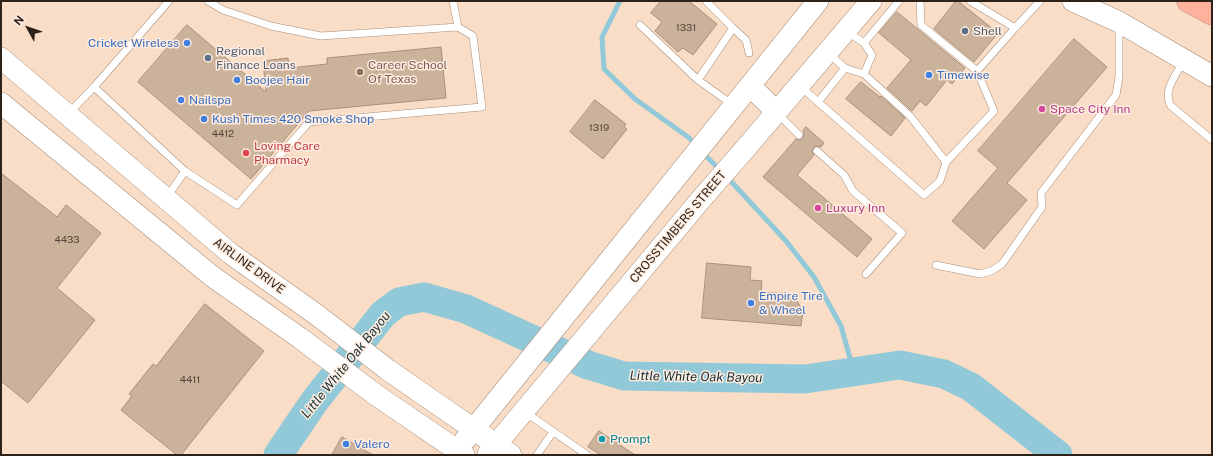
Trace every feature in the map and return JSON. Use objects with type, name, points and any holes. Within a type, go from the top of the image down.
[{"type":"highway","points":[[1188,1],[1212,14]]},
{"type":"main road","points":[[1,103],[213,277],[300,338],[458,454],[474,429],[818,1]]},
{"type":"main road","name":"CROSSTIMBERS STREET","points":[[498,452],[523,411],[542,388],[702,197],[828,53],[871,1]]},
{"type":"main road","points":[[1073,1],[1119,22],[1212,76]]},
{"type":"main road","name":"AIRLINE DRIVE","points":[[2,62],[231,254],[317,315],[388,370],[474,429],[498,452]]},
{"type":"main road","points":[[750,86],[777,112]]},
{"type":"main road","points":[[624,242],[649,262]]},
{"type":"main road","points":[[213,277],[231,254]]},
{"type":"lane","points":[[67,115],[94,87],[168,1]]},
{"type":"lane","points":[[94,87],[185,171],[237,205],[309,122],[482,107],[473,36],[458,27],[321,36],[271,26],[223,10],[208,1]]},
{"type":"lane","points":[[453,1],[458,27]]},
{"type":"lane","points":[[706,1],[746,40],[749,53]]},
{"type":"lane","points":[[864,42],[899,1]]},
{"type":"lane","points":[[799,86],[924,195],[940,181],[946,162],[994,111],[977,71],[921,25],[920,1]]},
{"type":"lane","points":[[970,1],[1015,28]]},
{"type":"lane","points":[[977,71],[1040,1]]},
{"type":"lane","points":[[936,265],[980,274],[991,271],[1002,264],[1042,207],[1041,193],[1116,95],[1119,77],[1119,22]]},
{"type":"lane","points":[[640,26],[698,80],[734,106]]},
{"type":"lane","points":[[698,80],[733,28]]},
{"type":"lane","points":[[846,31],[864,42],[872,55],[864,74]]},
{"type":"lane","points":[[828,53],[845,68],[864,74],[910,116],[946,162]]},
{"type":"lane","points":[[1184,60],[1167,96],[1171,106],[1212,140]]},
{"type":"lane","points":[[818,102],[845,68]]},
{"type":"lane","points":[[777,112],[799,135]]},
{"type":"lane","points":[[817,151],[844,175],[853,192],[902,233],[866,274]]},
{"type":"lane","points":[[166,199],[185,171]]},
{"type":"lane","points":[[523,411],[587,455]]},
{"type":"lane","points":[[537,455],[553,432]]},
{"type":"building","points":[[661,1],[689,1],[717,24],[693,55],[683,48],[678,52],[655,31],[662,22],[651,13]]},
{"type":"building","name":"Shell","points":[[956,1],[958,1],[998,33],[974,62],[934,29]]},
{"type":"building","points":[[897,12],[965,68],[952,84],[947,80],[926,106],[920,101],[912,111],[887,88],[911,60],[879,33]]},
{"type":"building","points":[[187,25],[266,92],[263,61],[288,58],[289,68],[327,64],[327,58],[441,47],[446,98],[309,111],[251,179],[138,82]]},
{"type":"building","name":"Space City Inn","points":[[1074,39],[1107,67],[1007,183],[1027,200],[984,249],[952,221],[998,168],[978,151]]},
{"type":"building","points":[[861,82],[880,97],[881,96],[905,118],[891,136],[846,99]]},
{"type":"building","points":[[595,100],[626,124],[624,127],[627,129],[603,159],[570,132]]},
{"type":"building","name":"Luxury Inn","points":[[806,127],[824,143],[821,147],[816,146],[813,148],[812,152],[814,155],[797,175],[872,239],[857,257],[763,177],[796,139],[800,140],[803,138],[803,131]]},
{"type":"building","points":[[1,173],[57,217],[66,205],[101,233],[57,288],[95,320],[28,403],[1,381]]},
{"type":"building","name":"Empire Tire & Wheel","points":[[707,263],[751,267],[750,280],[762,281],[761,292],[793,294],[803,311],[801,326],[702,318]]},
{"type":"building","points":[[205,304],[264,351],[181,455],[177,455],[121,410],[132,396],[129,394],[153,364],[156,366]]},
{"type":"building","name":"Prompt","points":[[599,431],[635,455],[601,455],[588,447]]},
{"type":"building","name":"Valero","points":[[342,437],[373,455],[332,455]]},
{"type":"waterway","points":[[620,1],[602,37],[604,69],[635,99],[688,137],[697,146]]},
{"type":"waterway","points":[[702,152],[720,170]]},
{"type":"waterway","points":[[727,177],[786,241],[814,277],[841,326],[854,372]]},
{"type":"waterway","name":"Little White Oak Bayou","points":[[278,455],[314,402],[383,314],[399,302],[424,297],[466,309],[588,365],[624,376],[805,379],[900,365],[944,374],[971,387],[1058,455]]},
{"type":"place","name":"Shell","points":[[965,31]]},
{"type":"place","name":"Cricket Wireless","points":[[187,43]]},
{"type":"place","name":"Regional Finance Loans","points":[[208,58]]},
{"type":"place","name":"Career School Of Texas","points":[[360,72]]},
{"type":"place","name":"Timewise","points":[[929,75]]},
{"type":"place","name":"Boojee Hair","points":[[237,80]]},
{"type":"place","name":"Nailspa","points":[[181,100]]},
{"type":"place","name":"Space City Inn","points":[[1042,109]]},
{"type":"place","name":"Kush Times 420 Smoke Shop","points":[[204,119]]},
{"type":"place","name":"Loving Care Pharmacy","points":[[246,153]]},
{"type":"place","name":"Luxury Inn","points":[[818,208]]},
{"type":"place","name":"Empire Tire & Wheel","points":[[751,303]]},
{"type":"place","name":"Prompt","points":[[602,439]]},
{"type":"place","name":"Valero","points":[[346,444]]}]
